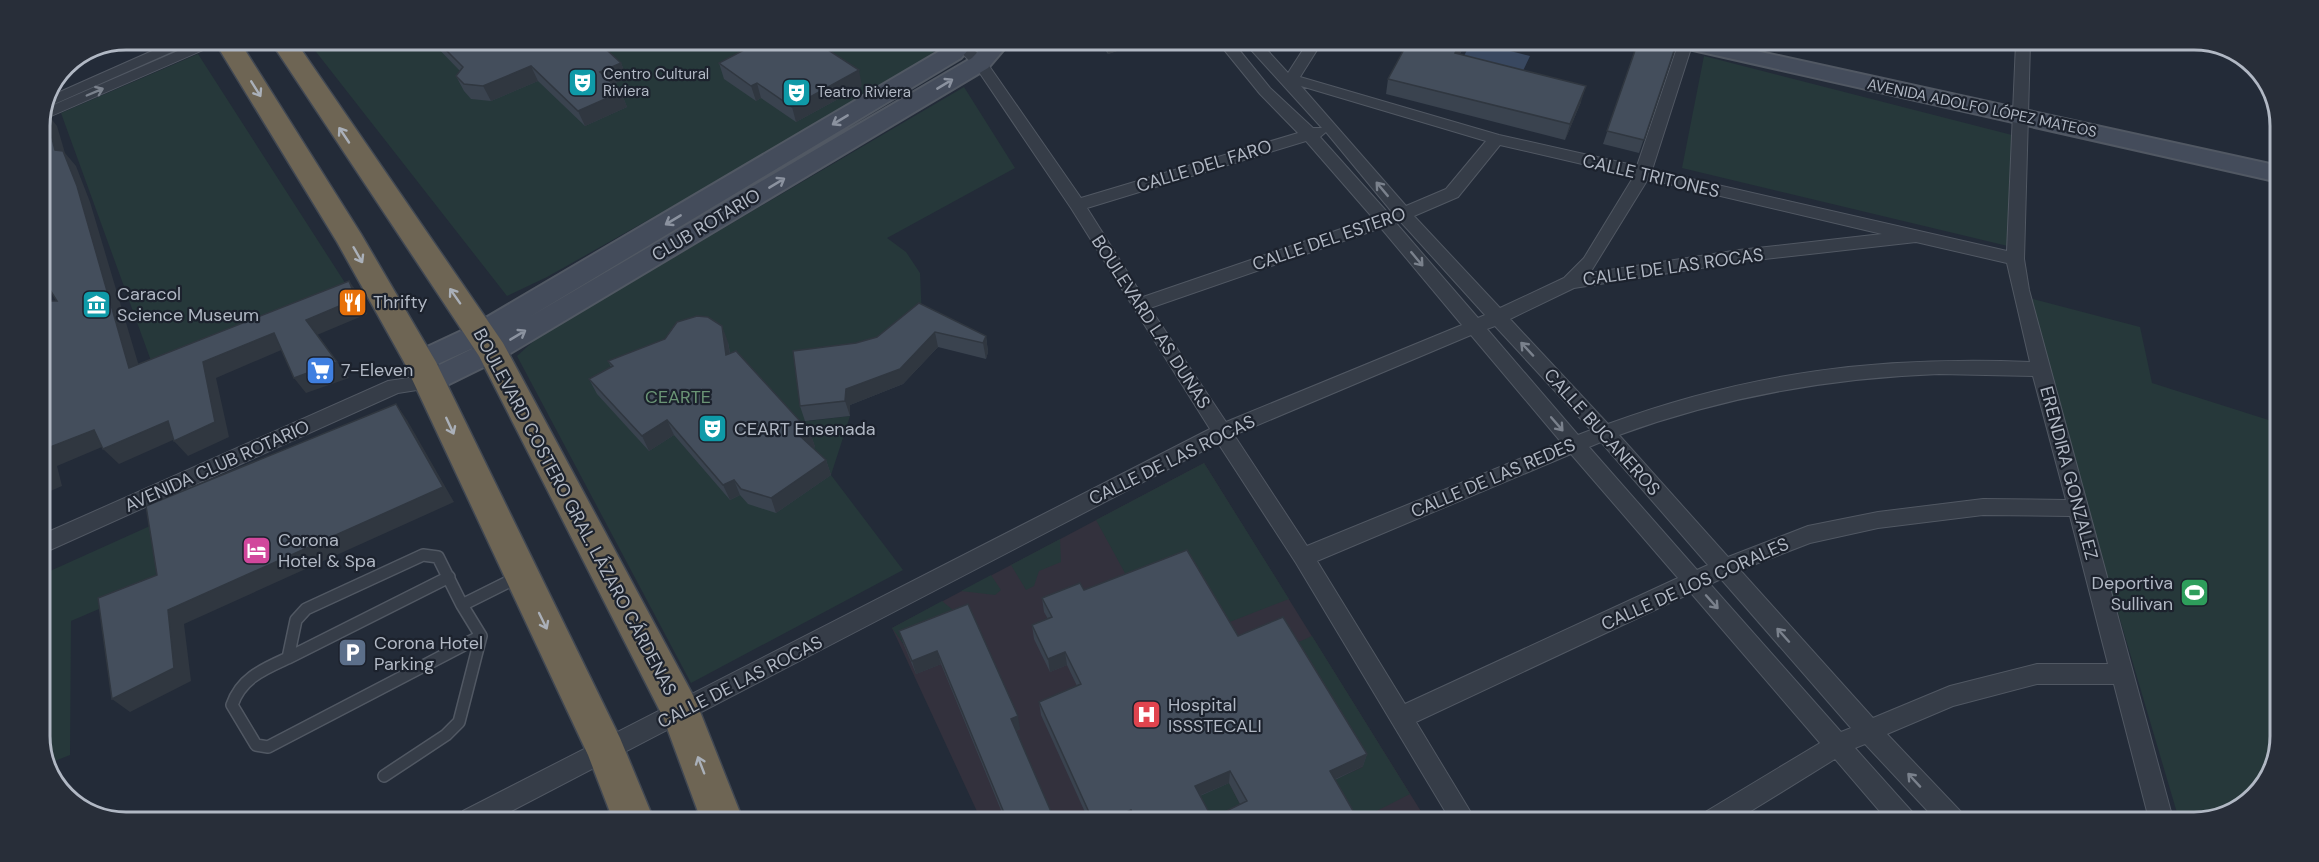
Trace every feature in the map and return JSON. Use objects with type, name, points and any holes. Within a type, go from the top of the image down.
[{"type":"highway","points":[[232,50],[351,241],[425,372],[606,751],[631,812]]},
{"type":"highway","name":"BOULEVARD COSTERO GRAL. LÁZARO CÁRDENAS","points":[[288,50],[487,342],[681,712],[719,812]]},
{"type":"main road","name":"CLUB ROTARIO","points":[[487,342],[955,50]]},
{"type":"main road","name":"CLUB ROTARIO","points":[[425,372],[487,342],[980,63],[992,50]]},
{"type":"main road","name":"AVENIDA ADOLFO LÓPEZ MATEOS","points":[[1725,50],[2269,158]]},
{"type":"main road","name":"AVENIDA ADOLFO LÓPEZ MATEOS","points":[[1784,50],[2269,172]]},
{"type":"street","name":"BOULEVARD LAS DUNAS","points":[[968,50],[980,63],[1077,205],[1139,305],[1303,557],[1458,812]]},
{"type":"street","name":"CALLE BUCANEROS","points":[[1231,50],[1265,91],[1498,317],[1604,432],[1722,568],[1867,729],[1945,812]]},
{"type":"street","name":"CALLE BUCANEROS","points":[[1259,50],[1331,128],[1474,327],[1897,812]]},
{"type":"street","points":[[1265,91],[1290,81],[1310,50]]},
{"type":"street","points":[[1570,282],[1590,262],[1643,174],[1682,50]]},
{"type":"street","name":"ERENDIRA GONZALEZ","points":[[2023,50],[2015,259],[2041,369],[2159,812]]},
{"type":"street","name":"CALLE TRITONES","points":[[1290,81],[1496,139],[2015,259]]},
{"type":"street","name":"CALLE DEL FARO","points":[[1077,205],[1331,128]]},
{"type":"street","name":"CALLE DEL ESTERO","points":[[1139,305],[1394,217],[1452,193],[1496,139]]},
{"type":"street","name":"CALLE DE LAS ROCAS","points":[[486,812],[1222,432],[1498,317],[1570,282],[1738,256],[1917,236]]},
{"type":"street","name":"CALLE DE LAS REDES","points":[[1303,557],[1604,432],[1685,405],[1769,384],[1866,370],[1958,366],[2041,369]]},
{"type":"street","name":"AVENIDA CLUB ROTARIO","points":[[50,541],[425,372]]},
{"type":"street","name":"CALLE DE LOS CORALES","points":[[1400,718],[1722,568],[1808,535],[1878,520],[1983,507],[2079,508]]},
{"type":"street","points":[[1727,812],[1867,729],[1950,696],[2037,674],[2121,674]]},
{"type":"lane","points":[[54,99],[165,50]]},
{"type":"lane","points":[[51,111],[192,50]]},
{"type":"lane","points":[[288,658],[296,620],[306,609],[423,555],[438,557],[462,605],[481,636],[459,722],[446,735],[384,776]]},
{"type":"lane","points":[[462,605],[521,576]]},
{"type":"lane","points":[[449,577],[244,680],[235,693],[232,705],[256,745],[268,747],[282,742],[481,636]]},
{"type":"shaded area","name":"Hospital ISSSTECALI","points":[[1204,463],[1421,812],[977,812],[892,628]]},
{"type":"green space","points":[[315,50],[931,50],[939,56],[547,277],[507,296]]},
{"type":"green space","points":[[198,54],[349,289],[154,369],[61,113]]},
{"type":"green space","points":[[1704,56],[2012,135],[2012,247],[1682,168]]},
{"type":"green space","name":"CEARTE","points":[[964,87],[1015,168],[887,238],[906,252],[920,273],[922,319],[808,421],[850,416],[831,475],[903,570],[691,683],[517,356],[538,337]]},
{"type":"green space","name":"Deportiva Sullivan","points":[[2025,297],[2140,327],[2152,383],[2269,420],[2270,736],[2268,751],[2257,779],[2240,797],[2208,811],[2177,812]]},
{"type":"green space","points":[[1204,463],[1289,599],[1222,625],[1132,586],[1096,520]]},
{"type":"green space","points":[[161,521],[171,578],[71,621],[70,755],[54,761],[50,741],[50,571]]},
{"type":"green space","points":[[1060,539],[1061,562],[1039,571],[1034,586],[1026,590],[1011,565]]},
{"type":"green space","points":[[991,575],[1001,590],[995,595],[961,591]]},
{"type":"green space","points":[[942,601],[959,615],[904,645],[892,628]]},
{"type":"green space","points":[[1312,636],[1410,794],[1375,812],[1338,812],[1301,795],[1363,767],[1290,646]]},
{"type":"green space","points":[[1223,772],[1244,812],[1201,812],[1194,798]]},
{"type":"water","points":[[1467,50],[1506,50],[1530,56],[1521,75],[1462,60]]},
{"type":"water","points":[[105,53],[79,66],[97,55]]},
{"type":"building","points":[[446,50],[607,50],[621,63],[600,72],[621,92],[578,111],[531,66],[483,86],[464,84],[456,76],[463,67]]},
{"type":"building","name":"Teatro Riviera","points":[[744,50],[828,50],[859,70],[792,107],[757,83],[751,86],[719,63]]},
{"type":"building","points":[[1404,50],[1457,50],[1455,53],[1586,86],[1570,124],[1388,79]]},
{"type":"building","points":[[1635,50],[1674,50],[1644,140],[1607,131]]},
{"type":"building","name":"Caracol Science Museum","points":[[50,130],[55,150],[63,151],[77,186],[129,368],[349,281],[356,299],[306,320],[337,362],[294,378],[274,333],[203,362],[215,422],[174,441],[168,421],[103,449],[94,430],[50,447],[50,301],[57,301],[50,290]]},
{"type":"building","points":[[919,303],[986,336],[983,343],[935,332],[900,369],[846,389],[845,401],[800,406],[793,351],[856,343],[877,337]]},
{"type":"building","name":"CEART Ensenada","points":[[697,316],[708,317],[722,326],[726,355],[736,351],[810,432],[801,437],[826,460],[771,498],[741,489],[734,480],[723,485],[667,420],[642,436],[589,379],[613,366],[608,361],[665,339],[677,322]]},
{"type":"building","name":"Corona Hotel & Spa","points":[[396,404],[443,487],[168,610],[174,668],[112,699],[98,598],[157,575],[146,506]]},
{"type":"building","points":[[1187,550],[1238,636],[1283,617],[1367,754],[1330,771],[1354,812],[1224,812],[1247,801],[1230,771],[1195,786],[1209,812],[1132,812],[1131,810],[1089,812],[1039,702],[1081,684],[1065,652],[1048,659],[1032,625],[1052,617],[1042,598],[1080,583],[1084,590]]},
{"type":"building","points":[[968,604],[1018,716],[1011,719],[1051,812],[1004,812],[937,651],[912,661],[899,631]]},
{"type":"place","name":"Centro Cultural Riviera","points":[[582,83]]},
{"type":"place","name":"Teatro Riviera","points":[[796,92]]},
{"type":"place","name":"Thrifty","points":[[352,302]]},
{"type":"place","name":"Caracol Science Museum","points":[[96,304]]},
{"type":"place","name":"7-Eleven","points":[[320,370]]},
{"type":"place","name":"CEART Ensenada","points":[[713,429]]},
{"type":"place","name":"Corona Hotel & Spa","points":[[257,550]]},
{"type":"place","name":"Deportiva Sullivan","points":[[2194,593]]},
{"type":"place","name":"Corona Hotel Parking","points":[[353,653]]},
{"type":"place","name":"Hospital ISSSTECALI","points":[[1147,715]]}]
